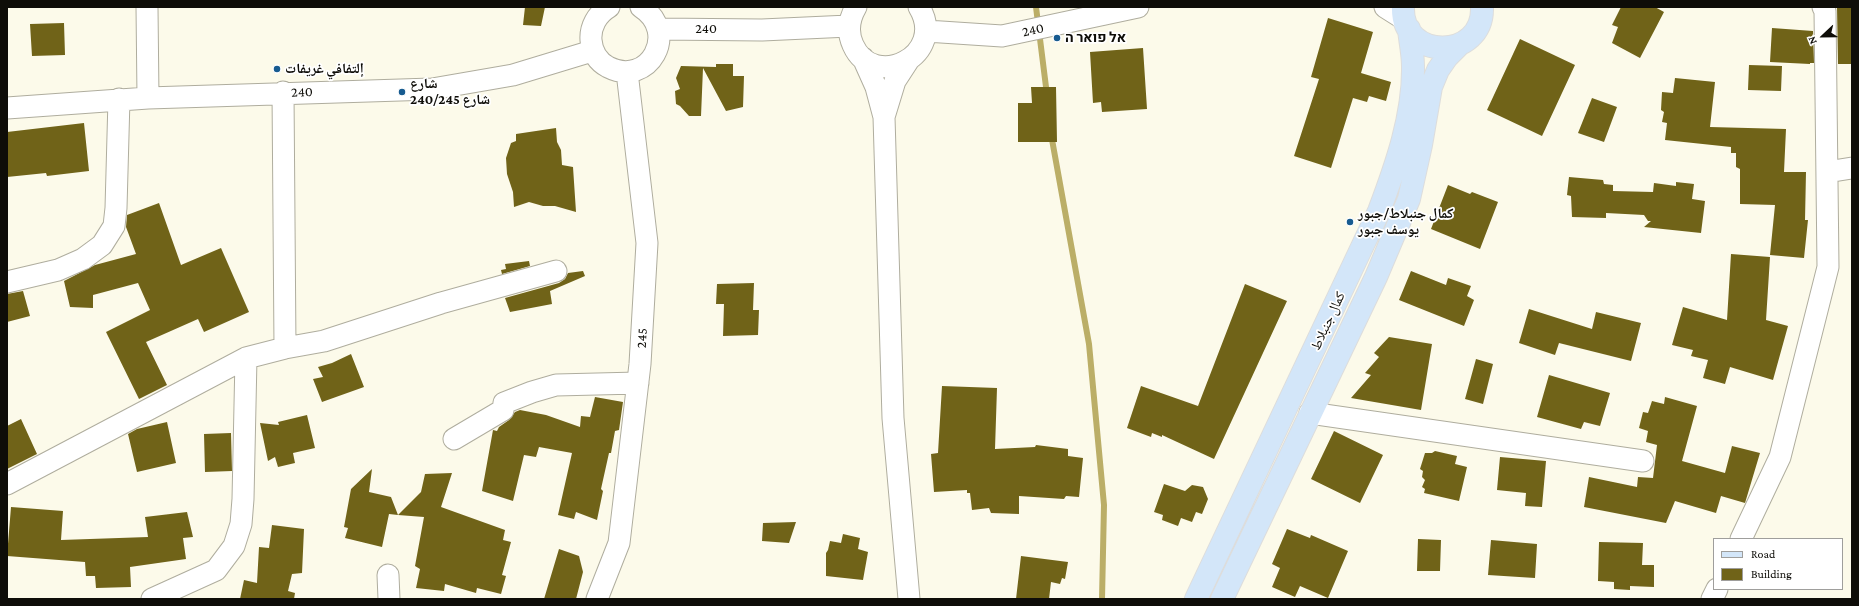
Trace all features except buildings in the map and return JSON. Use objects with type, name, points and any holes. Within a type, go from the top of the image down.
[{"type":"main road","name":"كمال جنبلاط","points":[[1222,599],[1396,232],[1411,193],[1431,87],[1438,70],[1447,57],[1458,46],[1468,40],[1475,31],[1483,10]]},
{"type":"main road","points":[[1405,18],[1420,42],[1432,47],[1445,49],[1458,46]]},
{"type":"main road","name":"كمال جنبلاط","points":[[1196,599],[1372,225],[1391,179],[1407,118],[1412,91],[1413,66],[1405,18]]},
{"type":"street","points":[[148,7],[148,98]]},
{"type":"street","points":[[609,7],[599,15],[593,24],[591,35],[592,51],[604,65],[615,71],[627,72],[637,70],[646,65],[653,58],[658,49],[659,29],[654,19],[641,7]]},
{"type":"street","points":[[856,7],[849,26],[850,38],[855,50],[863,58],[874,64],[885,67],[897,66],[908,61]]},
{"type":"street","points":[[884,117],[895,81],[908,61],[917,53],[923,43],[926,31],[924,19],[918,7]]},
{"type":"street","name":"240","points":[[926,31],[1002,36],[1138,7]]},
{"type":"street","points":[[1385,7],[1405,18]]},
{"type":"street","points":[[1741,538],[1780,457],[1828,267],[1825,11],[1823,7]]},
{"type":"street","name":"240","points":[[659,29],[762,30],[849,26]]},
{"type":"street","name":"240","points":[[7,108],[119,99],[283,92],[432,89],[513,75],[592,51]]},
{"type":"street","points":[[863,58],[876,87],[884,117],[893,418],[909,599]]},
{"type":"street","name":"245","points":[[597,599],[619,544],[638,382],[647,243],[627,72]]},
{"type":"street","points":[[283,92],[285,348]]},
{"type":"street","points":[[7,282],[58,270],[84,259],[102,245],[114,226],[116,208],[119,99]]},
{"type":"street","points":[[1827,172],[1852,168]]},
{"type":"street","points":[[7,484],[246,358],[285,348],[324,341],[441,303],[556,271]]},
{"type":"street","points":[[152,599],[216,570],[234,546],[240,524],[243,498],[246,358]]},
{"type":"street","points":[[454,439],[503,410],[504,403],[532,392],[556,385],[638,382]]},
{"type":"street","points":[[1310,413],[1643,460]]},
{"type":"street","points":[[388,575],[389,599]]},
{"type":"street","points":[[1712,599],[1716,590]]},
{"type":"waterway","points":[[1036,7],[1047,95]]},
{"type":"waterway","points":[[1051,134],[1089,344],[1104,505],[1102,599]]},
{"type":"place","name":"אל פואר ה","points":[[1057,38]]},
{"type":"place","name":"إلتفافي غريفات","points":[[277,69]]},
{"type":"place","name":"شارع 240/شارع 245","points":[[402,92]]},
{"type":"place","name":"كمال جنبلاط/جبور يوسف جبور","points":[[1350,222]]}]
